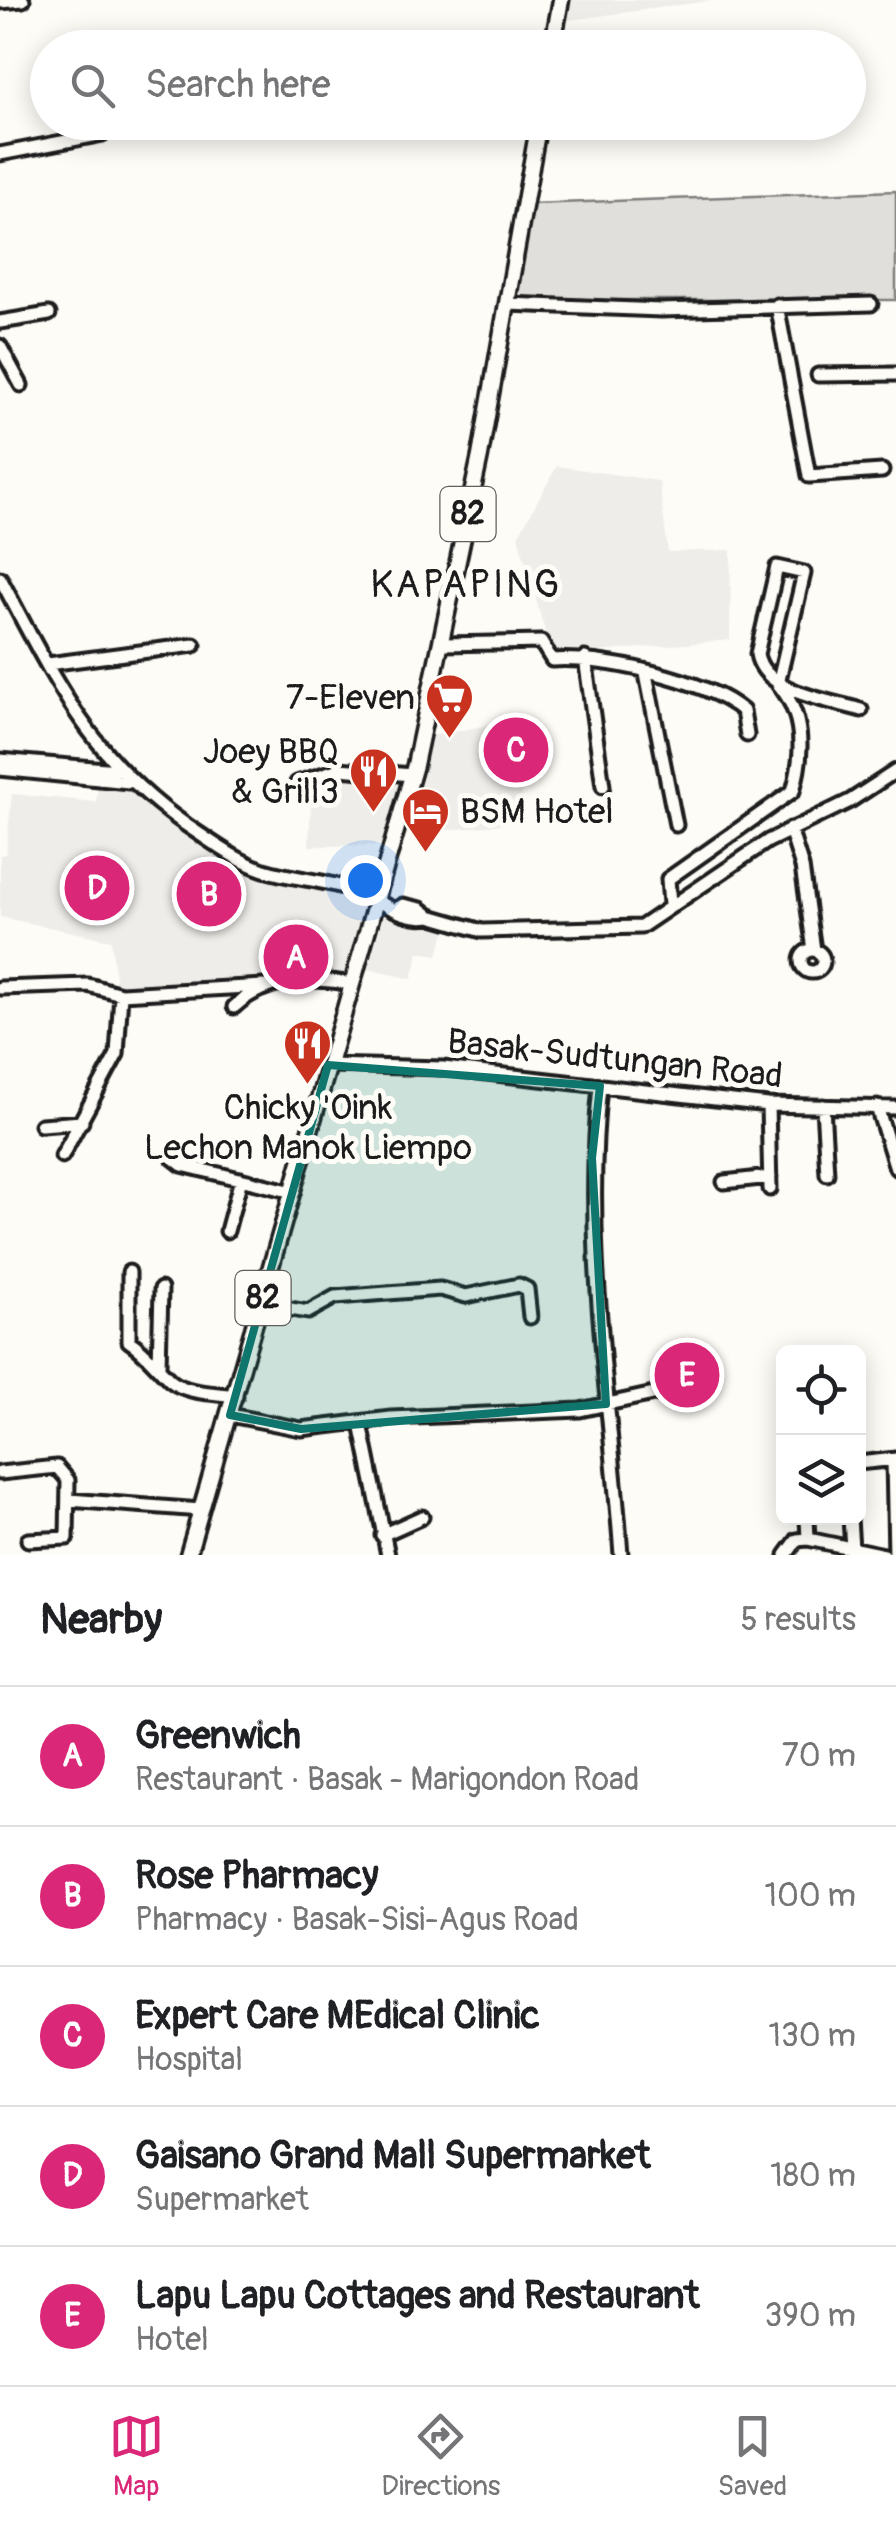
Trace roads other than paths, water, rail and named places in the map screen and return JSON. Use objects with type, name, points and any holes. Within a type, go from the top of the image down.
[{"type":"main road","points":[[555,30],[560,0]]},
{"type":"main road","name":"82","points":[[334,1040],[346,1017],[443,644],[536,140]]},
{"type":"main road","name":"82","points":[[188,1555],[328,1065],[336,1013],[367,912],[376,901]]},
{"type":"street","points":[[0,2],[23,0]]},
{"type":"street","points":[[0,154],[60,140]]},
{"type":"street","points":[[508,304],[661,310],[871,304]]},
{"type":"street","points":[[776,305],[809,476],[882,471]]},
{"type":"street","points":[[0,322],[49,314]]},
{"type":"street","points":[[0,346],[20,385]]},
{"type":"street","points":[[818,375],[896,374]]},
{"type":"street","points":[[670,904],[668,878],[792,791],[799,720],[794,703],[758,664],[756,654],[777,567],[804,572],[778,684]]},
{"type":"street","points":[[0,578],[5,597],[90,737],[130,782],[232,856],[264,870],[354,890],[396,909],[403,905],[482,930],[635,928],[790,829],[850,801],[896,771]]},
{"type":"street","points":[[443,644],[541,642],[552,660],[585,658],[688,682],[720,694],[744,711],[747,735]]},
{"type":"street","points":[[48,664],[194,645]]},
{"type":"street","points":[[585,658],[603,786]]},
{"type":"street","points":[[646,674],[676,825]]},
{"type":"street","points":[[778,684],[861,710]]},
{"type":"street","points":[[0,760],[117,770]]},
{"type":"street","points":[[0,769],[130,782]]},
{"type":"street","points":[[297,783],[339,769],[412,775]]},
{"type":"street","points":[[790,829],[802,866],[814,950]]},
{"type":"street","points":[[0,988],[88,985],[121,994],[312,980],[346,983]]},
{"type":"street","points":[[234,1007],[264,986]]},
{"type":"street","points":[[62,1156],[117,1054],[121,994]]},
{"type":"street","name":"Basak-Sudtungan Road","points":[[328,1065],[444,1068],[768,1105],[896,1108]]},
{"type":"street","points":[[600,1086],[592,1158],[606,1404],[621,1555]]},
{"type":"street","points":[[724,1182],[770,1183],[768,1105]]},
{"type":"street","points":[[824,1106],[826,1174]]},
{"type":"street","points":[[877,1107],[896,1168]]},
{"type":"street","points":[[41,1125],[82,1122]]},
{"type":"street","points":[[173,1158],[293,1192]]},
{"type":"street","points":[[227,1232],[241,1179]]},
{"type":"street","points":[[129,1272],[126,1334],[172,1382],[185,1389],[236,1396]]},
{"type":"street","points":[[262,1304],[308,1312],[335,1297],[440,1289],[466,1296],[520,1285],[527,1289],[530,1317]]},
{"type":"street","points":[[159,1366],[161,1289]]},
{"type":"street","points":[[230,1415],[301,1429],[390,1418],[580,1410],[672,1390]]},
{"type":"street","points":[[361,1424],[388,1555]]},
{"type":"street","points":[[866,1462],[894,1460],[895,1555]]},
{"type":"street","points":[[0,1473],[57,1467],[68,1480],[68,1538],[28,1540]]},
{"type":"street","points":[[70,1500],[201,1510]]},
{"type":"street","points":[[382,1534],[422,1516]]},
{"type":"street","points":[[786,1555],[803,1540],[805,1525]]},
{"type":"street","points":[[850,1525],[852,1548]]},
{"type":"street","points":[[803,1540],[884,1555]]},
{"type":"place","name":"7-Eleven","points":[[450,740]]},
{"type":"place","name":"Expert Care MEdical Clinic","points":[[516,750]]},
{"type":"place","name":"Joey BBQ & Grill3","points":[[374,814]]},
{"type":"place","name":"BSM Hotel","points":[[425,854]]},
{"type":"place","name":"Gaisano Grand Mall Supermarket","points":[[97,888]]},
{"type":"place","name":"Rose Pharmacy","points":[[209,894]]},
{"type":"place","name":"Greenwich","points":[[296,957]]},
{"type":"place","name":"Chicky 'Oink Lechon Manok Liempo","points":[[308,1086]]},
{"type":"place","name":"Lapu Lapu Cottages and Restaurant","points":[[687,1375]]},
{"type":"district","name":"KAPAPING","points":[[466,585]]}]
